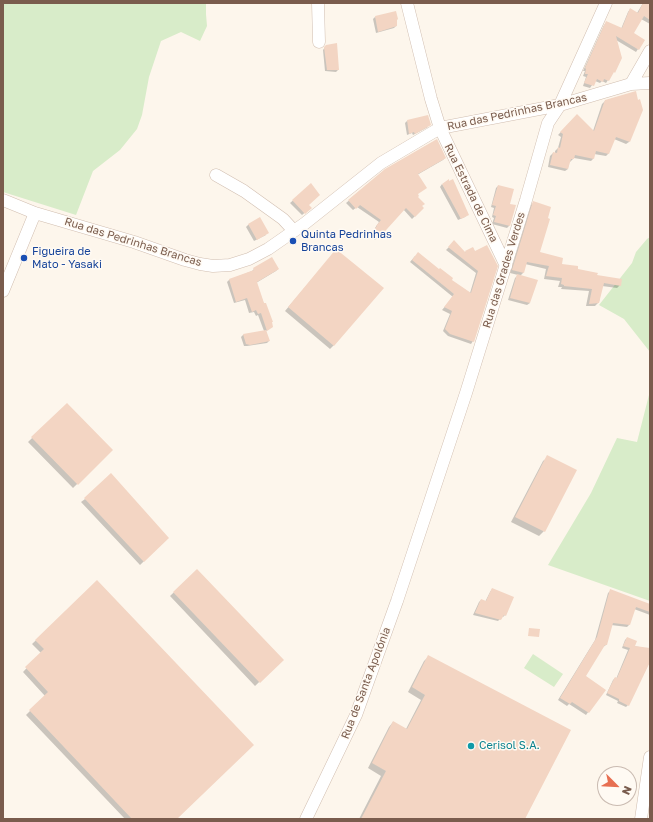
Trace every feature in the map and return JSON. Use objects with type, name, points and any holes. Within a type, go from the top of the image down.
[{"type":"street","points":[[318,3],[319,42]]},
{"type":"street","name":"Rua Estrada de Cima","points":[[407,3],[431,99],[440,128],[506,266]]},
{"type":"street","name":"Rua das Grades Verdes","points":[[416,544],[506,266],[548,123],[560,105],[606,3]]},
{"type":"street","points":[[631,84],[650,51]]},
{"type":"street","name":"Rua das Pedrinhas Brancas","points":[[3,200],[35,213],[134,242],[185,260],[214,266],[230,265],[249,259],[268,249],[294,231],[381,164],[440,128],[560,105],[631,84],[650,83]]},
{"type":"street","points":[[216,175],[244,191],[283,219],[294,231]]},
{"type":"street","points":[[3,291],[35,213]]},
{"type":"street","name":"Rua de Santa Apolónia","points":[[306,819],[356,715],[416,544]]},
{"type":"street","points":[[641,819],[650,757]]},
{"type":"green space","points":[[3,3],[206,3],[207,26],[200,41],[181,32],[161,41],[149,77],[142,115],[137,129],[120,150],[93,171],[76,215],[3,192]]},
{"type":"green space","points":[[650,237],[650,352],[624,319],[599,305],[632,263],[636,252]]},
{"type":"green space","points":[[650,391],[650,601],[548,565],[591,493],[617,438],[637,442]]},
{"type":"green space","points":[[533,654],[563,674],[554,687],[524,668]]},
{"type":"building","points":[[643,3],[650,3],[650,20],[644,16],[634,33],[645,40],[639,50],[616,36],[622,58],[615,73],[614,72],[609,81],[604,79],[603,82],[597,79],[594,86],[584,83],[588,74],[585,74],[585,68],[606,21],[622,28],[630,8],[638,13]]},
{"type":"building","points":[[396,11],[398,19],[397,26],[378,32],[375,16]]},
{"type":"building","points":[[337,43],[339,70],[327,70],[324,47],[326,45]]},
{"type":"building","points":[[636,91],[638,100],[640,99],[643,110],[630,142],[616,137],[609,154],[596,151],[594,159],[575,155],[574,159],[571,159],[568,169],[550,165],[553,152],[557,153],[558,147],[560,148],[563,134],[560,132],[577,114],[594,131],[605,100]]},
{"type":"building","points":[[428,115],[431,125],[415,134],[414,132],[409,134],[407,120]]},
{"type":"building","points":[[437,139],[446,158],[418,174],[427,188],[418,194],[418,197],[425,204],[422,206],[424,208],[415,217],[406,208],[378,239],[371,233],[381,220],[360,205],[356,209],[348,200],[385,169]]},
{"type":"building","points":[[449,179],[449,181],[453,179],[469,215],[461,219],[442,184]]},
{"type":"building","points":[[311,183],[320,195],[309,205],[312,208],[305,214],[292,200]]},
{"type":"building","points":[[498,185],[514,189],[510,204],[516,205],[510,226],[494,222],[496,216],[493,215],[496,206],[492,205]]},
{"type":"building","points":[[533,201],[551,207],[548,218],[550,219],[540,252],[563,258],[562,264],[578,266],[578,269],[598,273],[597,275],[622,279],[621,286],[604,283],[599,303],[589,304],[592,289],[564,286],[561,284],[562,278],[546,276],[549,266],[527,262],[524,273],[512,270]]},
{"type":"building","points":[[260,217],[269,233],[257,240],[248,224]]},
{"type":"building","points":[[454,240],[466,253],[465,251],[473,247],[475,251],[487,245],[498,266],[474,342],[450,334],[445,329],[452,311],[444,307],[454,294],[412,260],[418,252],[453,278],[452,280],[471,293],[478,271],[448,247]]},
{"type":"building","points":[[336,249],[384,288],[334,346],[288,307]]},
{"type":"building","points":[[272,257],[279,269],[257,282],[264,303],[266,303],[273,322],[273,327],[267,331],[261,313],[258,314],[256,310],[252,312],[247,298],[236,302],[229,279],[254,270],[253,268]]},
{"type":"building","points":[[517,274],[538,280],[530,303],[510,298]]},
{"type":"building","points":[[266,330],[270,341],[250,345],[246,344],[243,334]]},
{"type":"building","points":[[67,403],[113,450],[78,485],[31,437]]},
{"type":"building","points":[[547,455],[577,470],[545,532],[515,517]]},
{"type":"building","points":[[111,473],[169,538],[144,562],[84,498]]},
{"type":"building","points":[[197,569],[284,660],[260,683],[173,592]]},
{"type":"building","points":[[97,580],[254,745],[177,819],[132,819],[29,710],[48,692],[25,667],[44,649],[35,640]]},
{"type":"building","points":[[492,588],[514,597],[506,616],[504,615],[501,620],[475,613],[481,599],[486,601]]},
{"type":"building","points":[[610,589],[650,604],[650,612],[636,607],[630,625],[613,623],[607,645],[605,645],[586,676],[606,690],[589,713],[572,702],[570,704],[560,698],[597,637]]},
{"type":"building","points":[[529,628],[540,629],[539,637],[528,636]]},
{"type":"building","points":[[627,637],[637,641],[635,646],[650,648],[650,662],[629,706],[607,693],[615,677],[617,678],[630,648],[623,646]]},
{"type":"building","name":"Cerisol S.A.","points":[[428,655],[571,730],[525,819],[361,819],[386,771],[372,763],[393,721],[407,729],[425,695],[412,687]]},
{"type":"place","name":"Quinta Pedrinhas Brancas","points":[[293,241]]},
{"type":"place","name":"Figueira de Mato - Yasaki","points":[[24,258]]},
{"type":"place","name":"Cerisol S.A.","points":[[471,746]]}]
